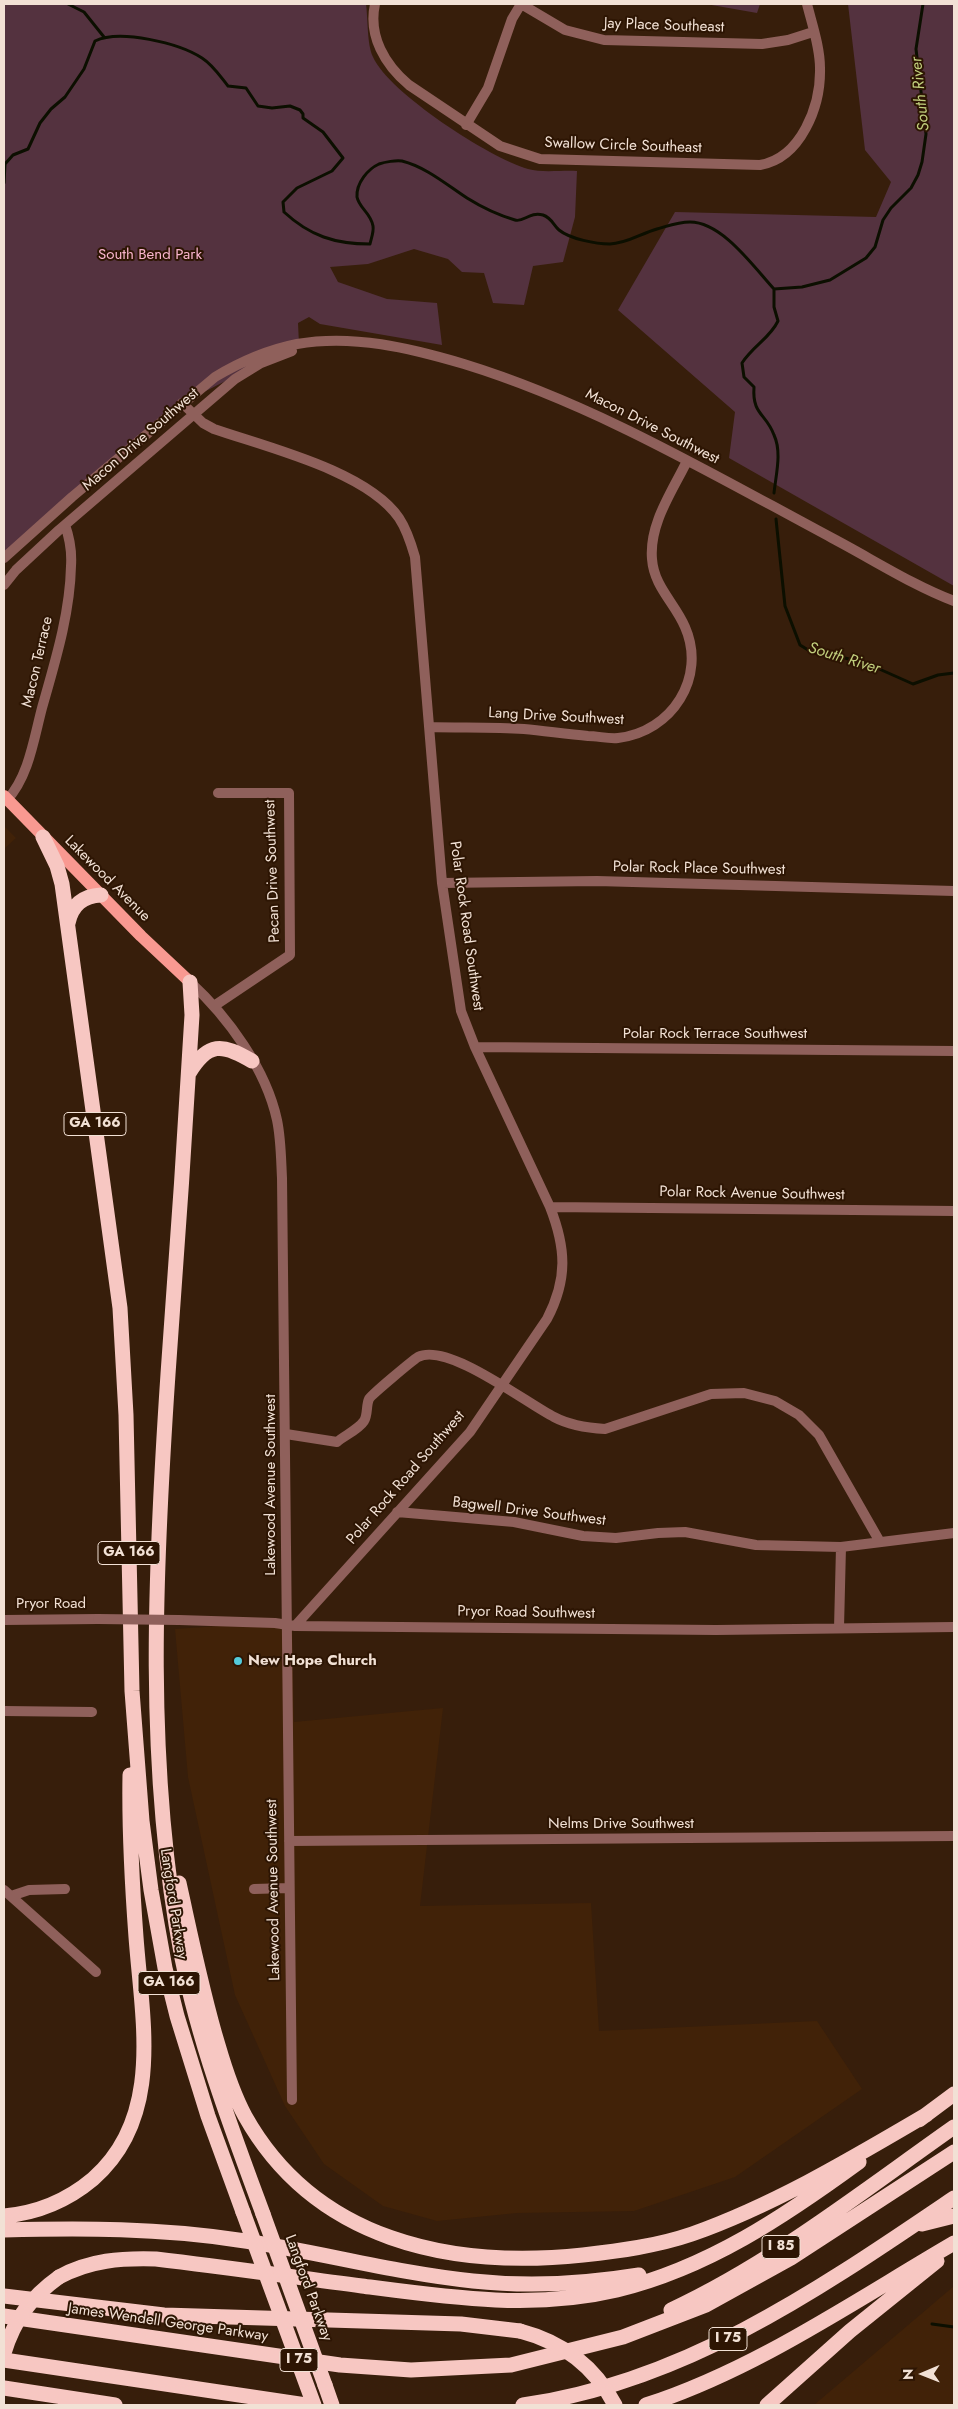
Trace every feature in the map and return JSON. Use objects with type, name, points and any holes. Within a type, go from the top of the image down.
[{"type":"highway","name":"GA 166","points":[[43,837],[57,866],[68,923]]},
{"type":"highway","points":[[68,923],[71,911],[80,901],[94,895],[101,895]]},
{"type":"highway","name":"Langford Parkway","points":[[68,923],[120,1308],[126,1415],[132,1691],[142,1821],[151,1890],[164,1959],[192,2066],[314,2405]]},
{"type":"highway","name":"Langford Parkway","points":[[190,982],[192,1015],[189,1074],[161,1479],[156,1596],[162,1808],[172,1896],[192,2000],[228,2119],[331,2404]]},
{"type":"highway","points":[[189,1074],[198,1058],[212,1048],[229,1049],[252,1061]]},
{"type":"highway","points":[[4,2216],[22,2214],[49,2205],[71,2195],[88,2183],[106,2166],[121,2145],[138,2106],[144,2061],[129,1822],[132,1691]]},
{"type":"highway","points":[[162,1808],[204,1998],[225,2065],[244,2114],[273,2157],[292,2177],[338,2212],[374,2232],[404,2243],[442,2253],[479,2258],[516,2260],[557,2258],[631,2249],[689,2234],[757,2207],[843,2162],[926,2115]]},
{"type":"highway","points":[[4,2353],[20,2315],[36,2295],[59,2277],[76,2268],[108,2260],[156,2259],[426,2295],[471,2299],[542,2300],[616,2290],[644,2282],[727,2248],[780,2219],[954,2094]]},
{"type":"highway","name":"I 85","points":[[595,2346],[682,2305],[739,2274],[809,2228],[954,2127]]},
{"type":"highway","name":"I 75","points":[[595,2346],[666,2322],[729,2294],[824,2238],[954,2152]]},
{"type":"highway","name":"I 75","points":[[523,2405],[599,2389],[711,2347],[753,2327],[800,2300],[954,2198]]},
{"type":"highway","points":[[913,2226],[954,2216]]},
{"type":"highway","points":[[4,2230],[127,2229],[190,2233],[292,2249],[426,2274],[516,2284],[557,2284],[638,2276],[696,2261]]},
{"type":"highway","points":[[646,2405],[719,2376],[769,2351],[954,2242]]},
{"type":"highway","points":[[766,2405],[850,2331],[954,2248]]},
{"type":"highway","points":[[4,2296],[164,2315],[461,2324],[520,2331],[548,2340],[577,2358],[600,2381],[615,2405]]},
{"type":"highway","name":"James Wendell George Parkway","points":[[4,2316],[267,2356],[380,2368],[437,2370],[511,2365],[595,2346]]},
{"type":"highway","points":[[4,2360],[306,2405]]},
{"type":"highway","points":[[4,2388],[115,2405]]},
{"type":"main road","name":"Lakewood Avenue","points":[[6,798],[190,982]]},
{"type":"street","name":"Swallow Circle Southeast","points":[[375,4],[374,26],[376,39],[381,52],[397,75],[466,125],[500,146],[540,159],[760,165],[786,155],[798,143],[819,94],[821,66],[807,4]]},
{"type":"street","points":[[466,125],[488,88],[512,19],[521,4]]},
{"type":"street","name":"Jay Place Southeast","points":[[521,4],[565,30],[604,40],[762,44],[788,40],[813,32]]},
{"type":"street","name":"Macon Drive Southwest","points":[[4,558],[214,377],[239,363],[275,350],[299,344],[360,341],[390,345],[441,357],[497,375],[584,408],[954,602]]},
{"type":"street","name":"Macon Drive Southwest","points":[[4,585],[16,570],[65,525],[235,379],[261,363],[315,344]]},
{"type":"street","name":"Polar Rock Road Southwest","points":[[182,403],[194,415],[214,429],[316,464],[343,476],[376,496],[398,517],[409,536],[415,557],[442,884],[461,1011],[475,1047],[550,1207],[559,1229],[563,1248],[560,1290],[547,1319],[470,1432],[290,1625]]},
{"type":"street","name":"Lang Drive Southwest","points":[[429,727],[520,729],[616,738],[645,731],[669,714],[681,699],[688,684],[692,651],[684,625],[657,580],[652,562],[651,544],[653,531],[687,461]]},
{"type":"street","name":"Macon Terrace","points":[[6,798],[18,784],[30,755],[61,640],[71,565],[71,541],[65,525]]},
{"type":"street","name":"Pecan Drive Southwest","points":[[214,1006],[290,955],[289,793],[218,794]]},
{"type":"street","name":"Polar Rock Place Southwest","points":[[442,884],[597,881],[954,891]]},
{"type":"street","name":"Lakewood Avenue Southwest","points":[[190,982],[214,1006],[252,1061],[272,1104],[280,1144],[290,1625],[289,1888],[292,2100]]},
{"type":"street","name":"Polar Rock Terrace Southwest","points":[[475,1047],[954,1051]]},
{"type":"street","name":"Polar Rock Avenue Southwest","points":[[550,1207],[954,1211]]},
{"type":"street","points":[[286,1434],[337,1442],[364,1421],[370,1398],[419,1356],[437,1354],[456,1361],[502,1385],[555,1418],[574,1425],[597,1428],[605,1428],[711,1394],[744,1393],[775,1402],[799,1415],[819,1435],[880,1542]]},
{"type":"street","name":"Bagwell Drive Southwest","points":[[397,1512],[514,1522],[582,1536],[616,1538],[685,1532],[756,1545],[841,1547],[954,1533]]},
{"type":"street","points":[[838,1628],[841,1547]]},
{"type":"street","name":"Pryor Road Southwest","points":[[98,1619],[179,1620],[290,1625],[716,1630],[954,1627]]},
{"type":"street","name":"Pryor Road","points":[[4,1620],[98,1619]]},
{"type":"street","points":[[4,1712],[92,1712]]},
{"type":"street","name":"Nelms Drive Southwest","points":[[289,1841],[954,1836]]},
{"type":"street","points":[[254,1889],[289,1888]]},
{"type":"street","points":[[7,1893],[65,1889]]},
{"type":"street","points":[[7,1893],[96,1972]]},
{"type":"shaded area","points":[[4,826],[16,838],[4,849]]},
{"type":"shaded area","points":[[292,1621],[294,1722],[443,1708],[420,1906],[591,1903],[599,2031],[817,2021],[862,2089],[735,2177],[634,2211],[517,2213],[437,2221],[383,2206],[324,2164],[285,2106],[235,1995],[188,1777],[175,1629]]},
{"type":"shaded area","points":[[954,2286],[954,2405],[814,2405],[927,2309]]},
{"type":"green space","name":"South Bend Park","points":[[4,4],[366,4],[369,39],[373,57],[383,72],[419,105],[466,138],[511,163],[534,170],[577,171],[575,217],[563,262],[533,266],[524,305],[493,303],[484,273],[462,272],[448,259],[414,249],[368,264],[330,267],[338,282],[387,299],[437,303],[442,345],[320,324],[309,317],[298,323],[299,344],[182,403],[4,558]]},
{"type":"green space","points":[[706,4],[760,4],[757,13]]},
{"type":"green space","points":[[848,4],[954,4],[954,586],[729,458],[735,412],[618,310],[675,212],[876,217],[891,182],[865,150]]},
{"type":"waterway","points":[[68,4],[84,12],[104,37]]},
{"type":"waterway","name":"South River","points":[[774,289],[802,287],[830,280],[866,258],[875,247],[883,220],[891,208],[911,188],[918,175],[926,134],[916,49],[923,4]]},
{"type":"waterway","points":[[4,183],[5,164],[13,155],[28,149],[40,123],[51,109],[65,97],[84,69],[95,41],[119,36],[149,39],[192,52],[210,64],[228,86],[246,88],[258,106],[272,108],[290,106],[300,110],[303,118],[323,132],[343,158],[332,171],[297,188],[283,202],[284,212],[313,233],[334,240],[370,244],[373,233],[372,221],[358,201],[358,187],[363,177],[375,166],[387,162],[402,161],[428,172],[485,208],[518,220],[538,214],[543,215],[564,233],[591,242],[616,244],[677,223],[690,222],[702,224],[714,229],[725,237],[747,258],[774,289]]},
{"type":"waterway","name":"South River","points":[[774,289],[774,307],[778,321],[771,332],[742,363],[744,377],[754,387],[757,409],[771,428],[778,449],[774,493]]},
{"type":"waterway","name":"South River","points":[[776,519],[785,606],[800,645],[813,653],[841,657],[868,664],[913,684],[938,675],[954,673]]},
{"type":"waterway","points":[[932,2324],[954,2327]]},
{"type":"place","name":"New Hope Church","points":[[238,1661]]}]
